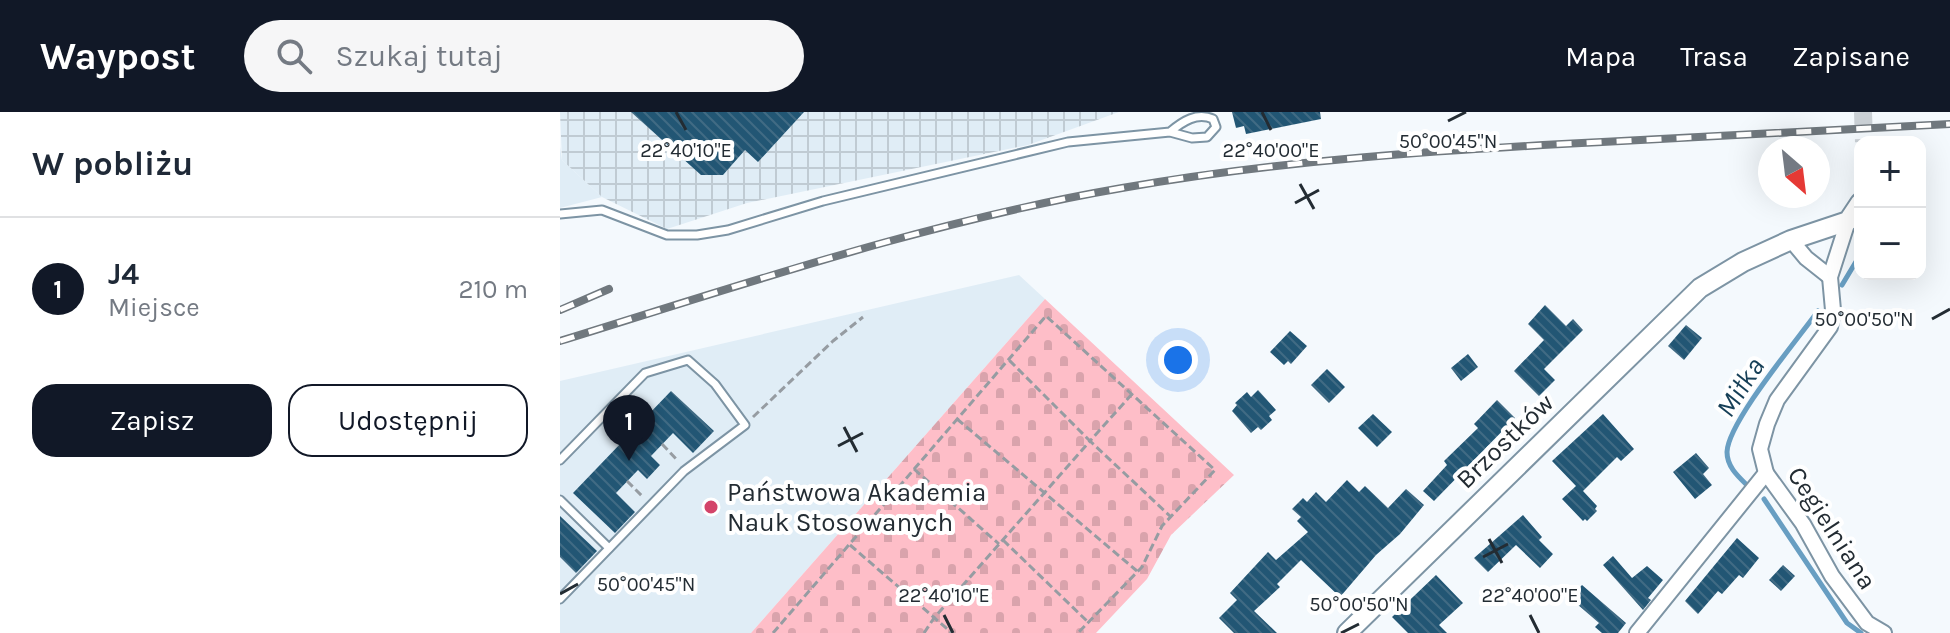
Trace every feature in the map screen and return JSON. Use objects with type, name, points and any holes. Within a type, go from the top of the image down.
[{"type":"street","points":[[1848,221],[1857,208]]},
{"type":"street","name":"Brzostków","points":[[1347,633],[1700,288],[1743,262],[1791,240],[1848,221]]},
{"type":"street","name":"Cegielniana","points":[[1848,221],[1830,277],[1833,310],[1830,327],[1777,400],[1760,449],[1766,473],[1803,524],[1832,576],[1867,623],[1884,633]]},
{"type":"street","points":[[1791,240],[1806,258],[1830,277]]},
{"type":"street","points":[[1637,633],[1766,473]]},
{"type":"lane","points":[[560,214],[602,210],[667,235],[697,235],[728,230],[823,201],[1068,142],[1170,132],[1192,138],[1207,137],[1216,127],[1213,119],[1206,114],[1196,115],[1170,132]]},
{"type":"lane","points":[[560,460],[645,373],[688,360],[715,384],[745,425],[687,469],[560,599]]},
{"type":"lane","points":[[560,500],[609,548]]},
{"type":"path","points":[[775,632],[955,418],[1046,316],[1215,470],[1162,526],[1147,559],[1137,571],[1078,633]]},
{"type":"path","points":[[745,425],[833,341],[863,317]]},
{"type":"path","points":[[1007,358],[1171,517]]},
{"type":"path","points":[[924,633],[1132,394]]},
{"type":"path","points":[[955,418],[1137,571]]},
{"type":"path","points":[[662,444],[687,469]]},
{"type":"path","points":[[914,469],[999,544]]},
{"type":"path","points":[[627,481],[651,505]]},
{"type":"path","points":[[1003,540],[1088,622]]},
{"type":"path","points":[[850,545],[952,633]]},
{"type":"shaded area","points":[[560,112],[1119,112],[1028,145],[747,203],[667,229],[602,197],[562,160]]},
{"type":"shaded area","points":[[560,147],[562,160],[602,197],[560,208]]},
{"type":"shaded area","name":"Państwowa Akademia Nauk Stosowanych","points":[[1019,275],[1045,299],[751,633],[560,633],[560,381]]},
{"type":"green space","points":[[1045,299],[1234,475],[1171,535],[1147,579],[1096,633],[751,633]]},
{"type":"building","points":[[631,112],[804,112],[758,162],[745,150],[723,175],[701,175]]},
{"type":"building","points":[[1232,112],[1320,112],[1321,119],[1246,134],[1244,126],[1236,128]]},
{"type":"building","points":[[1545,305],[1566,326],[1573,319],[1583,330],[1544,369],[1555,380],[1539,396],[1514,371],[1544,340],[1528,324]]},
{"type":"building","points":[[1686,325],[1702,338],[1684,360],[1668,346]]},
{"type":"building","points":[[1290,331],[1307,346],[1291,364],[1288,361],[1284,365],[1270,352]]},
{"type":"building","points":[[1468,354],[1478,367],[1461,381],[1451,368]]},
{"type":"building","points":[[1327,369],[1345,387],[1329,403],[1311,385]]},
{"type":"building","points":[[1258,390],[1276,410],[1269,416],[1272,420],[1261,430],[1258,427],[1251,433],[1232,411],[1237,405],[1235,403],[1247,392],[1251,397]]},
{"type":"building","points":[[671,391],[714,431],[693,453],[673,433],[651,456],[660,465],[647,479],[638,470],[616,493],[635,512],[615,533],[573,493]]},
{"type":"building","points":[[1497,400],[1515,418],[1434,501],[1423,491],[1447,465],[1444,461],[1478,428],[1474,424]]},
{"type":"building","points":[[1373,414],[1392,432],[1377,447],[1358,428]]},
{"type":"building","points":[[1603,414],[1634,449],[1621,461],[1617,457],[1583,491],[1597,506],[1597,511],[1583,521],[1562,499],[1576,486],[1552,461]]},
{"type":"building","points":[[1696,453],[1709,468],[1703,474],[1712,485],[1695,499],[1673,472]]},
{"type":"building","points":[[1347,480],[1359,492],[1365,486],[1388,508],[1406,489],[1424,505],[1340,597],[1301,560],[1277,584],[1280,587],[1254,611],[1277,633],[1234,633],[1219,618],[1237,600],[1230,593],[1268,552],[1276,560],[1308,532],[1297,521],[1301,517],[1292,509],[1303,498],[1307,502],[1316,492],[1326,502]]},
{"type":"building","points":[[1523,515],[1542,537],[1539,540],[1553,554],[1540,568],[1516,545],[1488,572],[1474,558]]},
{"type":"building","points":[[560,516],[597,551],[576,573],[560,557]]},
{"type":"building","points":[[1737,538],[1759,558],[1743,578],[1739,575],[1722,594],[1718,591],[1698,614],[1685,601]]},
{"type":"building","points":[[1613,556],[1632,578],[1647,566],[1663,580],[1648,598],[1651,600],[1643,610],[1603,565]]},
{"type":"building","points":[[1783,565],[1795,576],[1781,591],[1769,580]]},
{"type":"building","points":[[1436,575],[1463,603],[1439,625],[1447,633],[1408,633],[1392,617]]},
{"type":"building","points":[[1582,585],[1626,623],[1618,633],[1602,633],[1595,627],[1599,623],[1570,598]]},
{"type":"waterway","name":"Miłka","points":[[1842,285],[1854,265]]},
{"type":"waterway","name":"Miłka","points":[[1750,488],[1729,463],[1727,452],[1730,438],[1751,402],[1818,311]]},
{"type":"waterway","name":"Miłka","points":[[1764,499],[1847,623],[1861,633]]},
{"type":"tunnel","points":[[1863,112],[1864,136]]},
{"type":"railway","points":[[560,341],[909,236],[1050,202],[1182,178],[1301,163],[1421,153],[1950,124]]},
{"type":"railway","points":[[560,310],[609,289]]},
{"type":"place","name":"J4","points":[[629,461]]},
{"type":"place","name":"Państwowa Akademia Nauk Stosowanych","points":[[711,507]]}]
